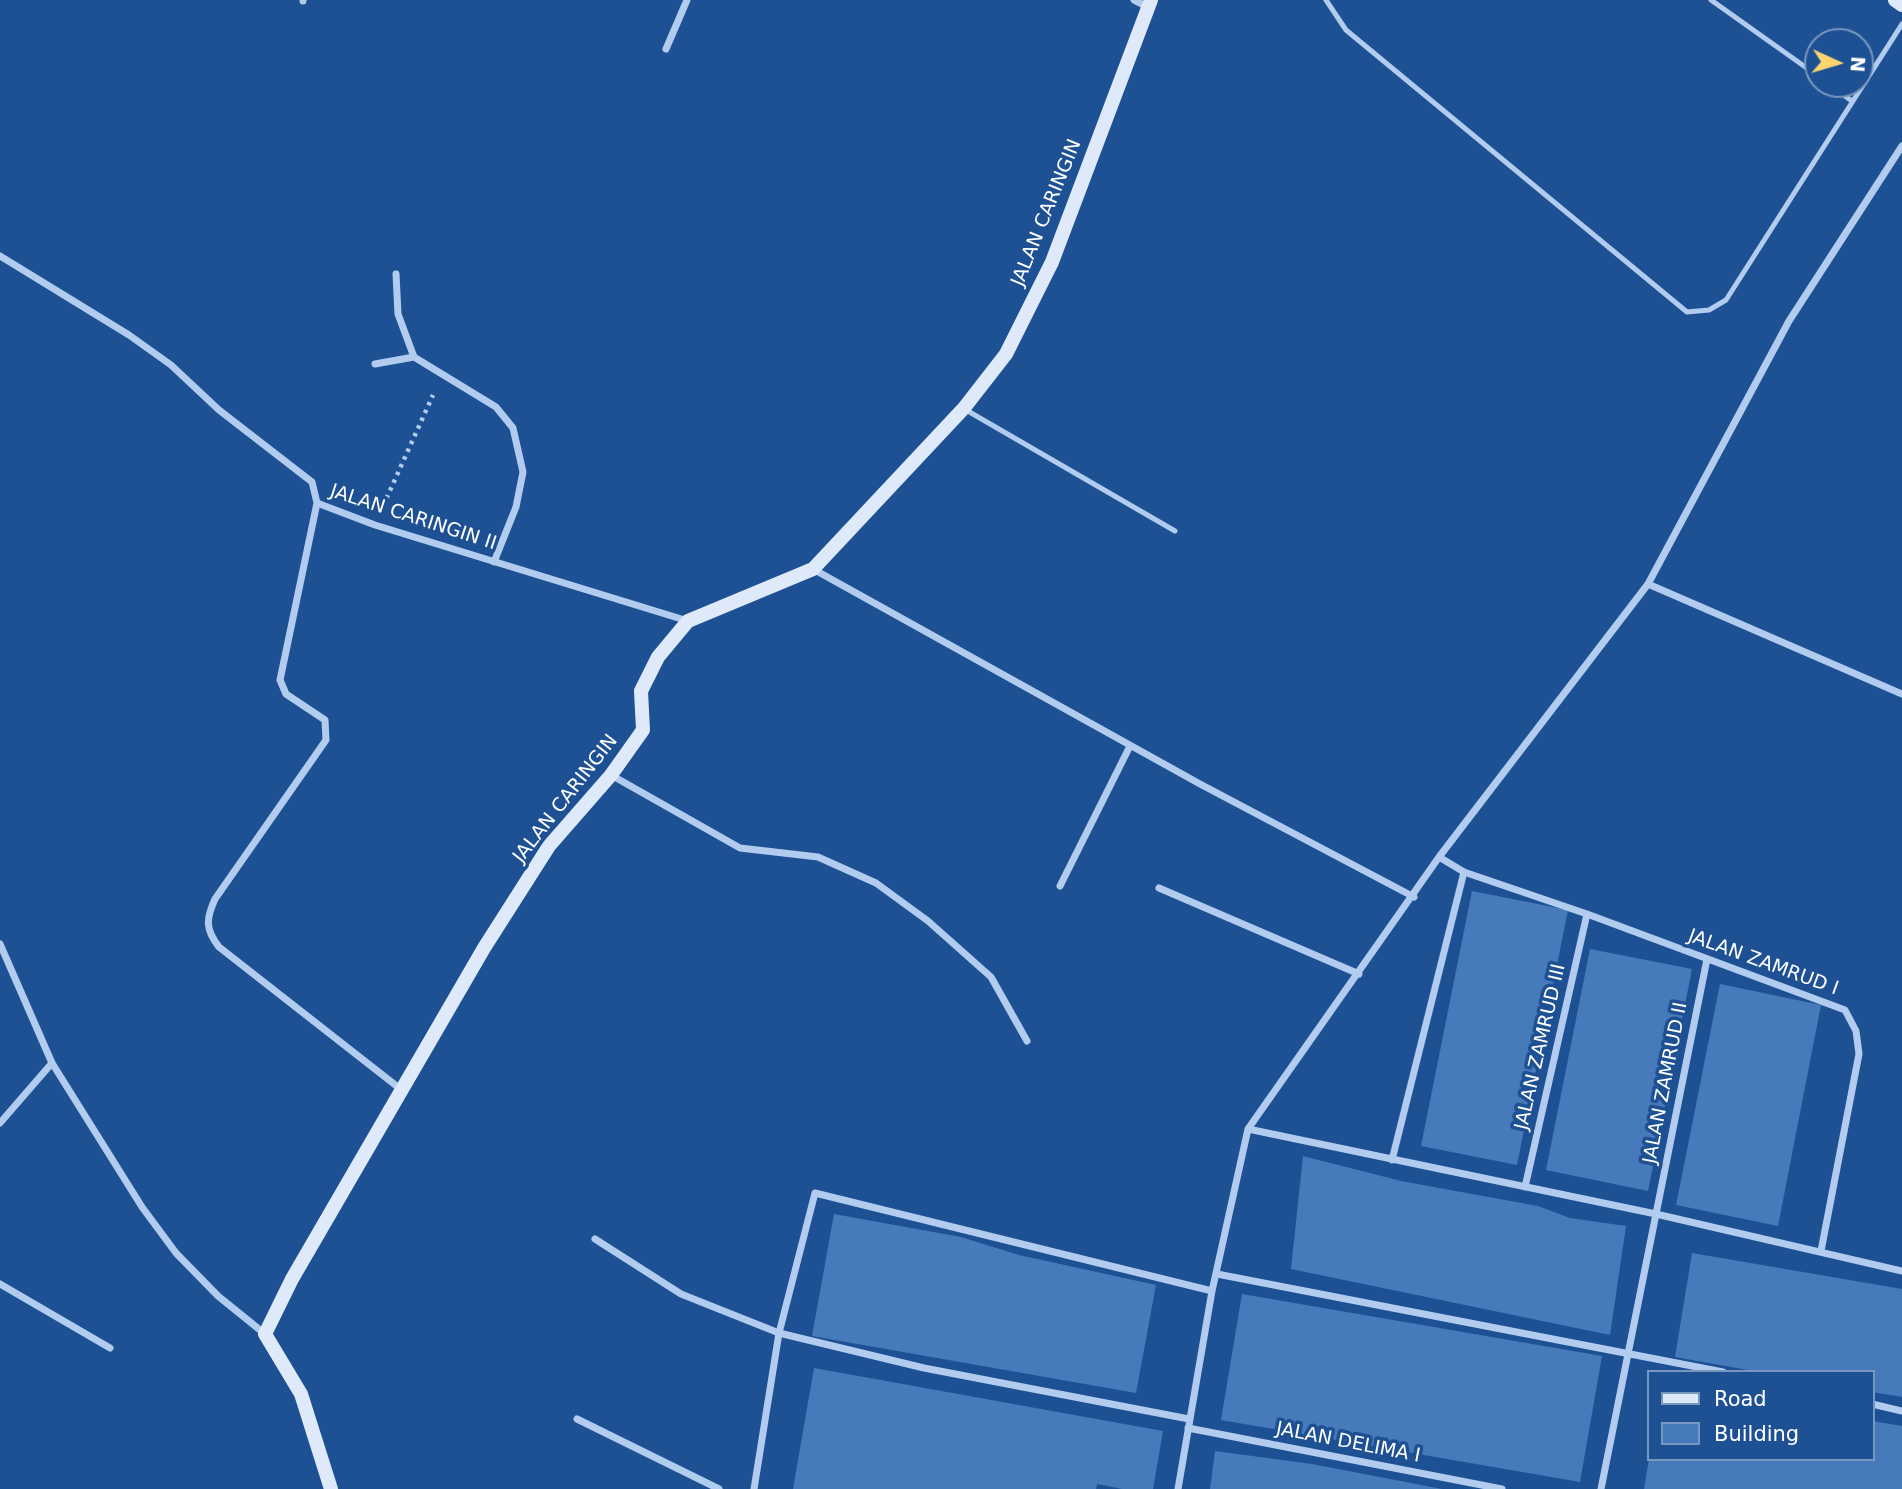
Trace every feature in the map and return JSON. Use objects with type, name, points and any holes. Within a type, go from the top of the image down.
[{"type":"street","points":[[666,49],[687,0]]},
{"type":"street","points":[[1895,0],[1902,5]]},
{"type":"street","name":"JALAN CARINGIN","points":[[265,1334],[292,1279],[404,1091],[484,948],[549,846],[611,775],[643,730],[640,710],[646,676],[688,621],[813,569],[964,408],[1006,354],[1052,262],[1144,2]]},
{"type":"street","points":[[1178,1489],[1212,1291],[1248,1129],[1414,897],[1439,857],[1648,584],[1789,321],[1902,146]]},
{"type":"street","name":"JALAN CARINGIN II","points":[[0,256],[129,335],[172,365],[219,410],[312,482],[317,503],[374,525],[688,621]]},
{"type":"street","points":[[396,274],[398,314],[414,357]]},
{"type":"street","points":[[375,364],[414,357],[443,372],[496,407],[513,428],[523,472],[516,507],[494,562]]},
{"type":"street","points":[[317,503],[280,680],[286,694],[325,720],[326,740],[215,899],[207,915],[207,928],[219,947],[404,1091]]},
{"type":"street","points":[[813,569],[1130,746],[1414,897]]},
{"type":"street","points":[[1648,584],[1902,694]]},
{"type":"street","points":[[1060,886],[1130,746]]},
{"type":"street","points":[[611,775],[740,848],[818,857],[876,883],[928,921],[991,977],[1027,1041]]},
{"type":"street","name":"JALAN ZAMRUD I","points":[[1439,857],[1464,872],[1587,914],[1845,1010],[1856,1031],[1859,1054],[1821,1251]]},
{"type":"street","points":[[1392,1160],[1464,872]]},
{"type":"street","points":[[1159,888],[1359,974]]},
{"type":"street","name":"JALAN ZAMRUD III","points":[[1525,1187],[1587,914]]},
{"type":"street","points":[[0,944],[52,1063],[142,1207],[176,1253],[218,1296],[265,1334],[302,1394],[331,1489]]},
{"type":"street","name":"JALAN ZAMRUD II","points":[[1601,1489],[1707,959]]},
{"type":"street","points":[[0,1123],[52,1063]]},
{"type":"street","points":[[1248,1129],[1656,1214],[1902,1271]]},
{"type":"street","points":[[754,1489],[779,1333],[815,1193],[1212,1291]]},
{"type":"street","name":"JALAN DELIMA I","points":[[595,1239],[681,1294],[779,1333],[924,1368],[1502,1489]]},
{"type":"street","points":[[1217,1273],[1714,1370]]},
{"type":"street","points":[[0,1284],[110,1348]]},
{"type":"street","points":[[1874,1405],[1902,1411]]},
{"type":"street","points":[[577,1419],[719,1489]]},
{"type":"lane","points":[[1326,0],[1346,30],[1688,312],[1709,310],[1726,300],[1902,24]]},
{"type":"lane","points":[[1711,0],[1804,66]]},
{"type":"lane","points":[[1847,98],[1852,102]]},
{"type":"lane","points":[[964,408],[1175,531]]},
{"type":"path","points":[[374,525],[443,372]]},
{"type":"building","points":[[1472,891],[1568,910],[1517,1165],[1421,1146]]},
{"type":"building","points":[[1590,949],[1692,969],[1648,1191],[1546,1170]]},
{"type":"building","points":[[1720,984],[1821,1005],[1778,1226],[1676,1205]]},
{"type":"building","points":[[1303,1156],[1401,1181],[1538,1206],[1570,1218],[1626,1226],[1610,1335],[1291,1269]]},
{"type":"building","points":[[834,1214],[961,1237],[1019,1255],[1156,1285],[1136,1393],[812,1336]]},
{"type":"building","points":[[1692,1253],[1902,1289],[1902,1397],[1874,1392],[1874,1370],[1748,1370],[1675,1357]]},
{"type":"building","points":[[1242,1294],[1602,1356],[1580,1482],[1221,1420]]},
{"type":"building","points":[[814,1368],[1163,1431],[1153,1489],[1122,1489],[1097,1484],[1096,1489],[793,1489]]},
{"type":"building","points":[[1874,1421],[1902,1426],[1902,1489],[1644,1489],[1649,1461],[1874,1461]]},
{"type":"building","points":[[1215,1451],[1312,1464],[1442,1489],[1210,1489]]}]
